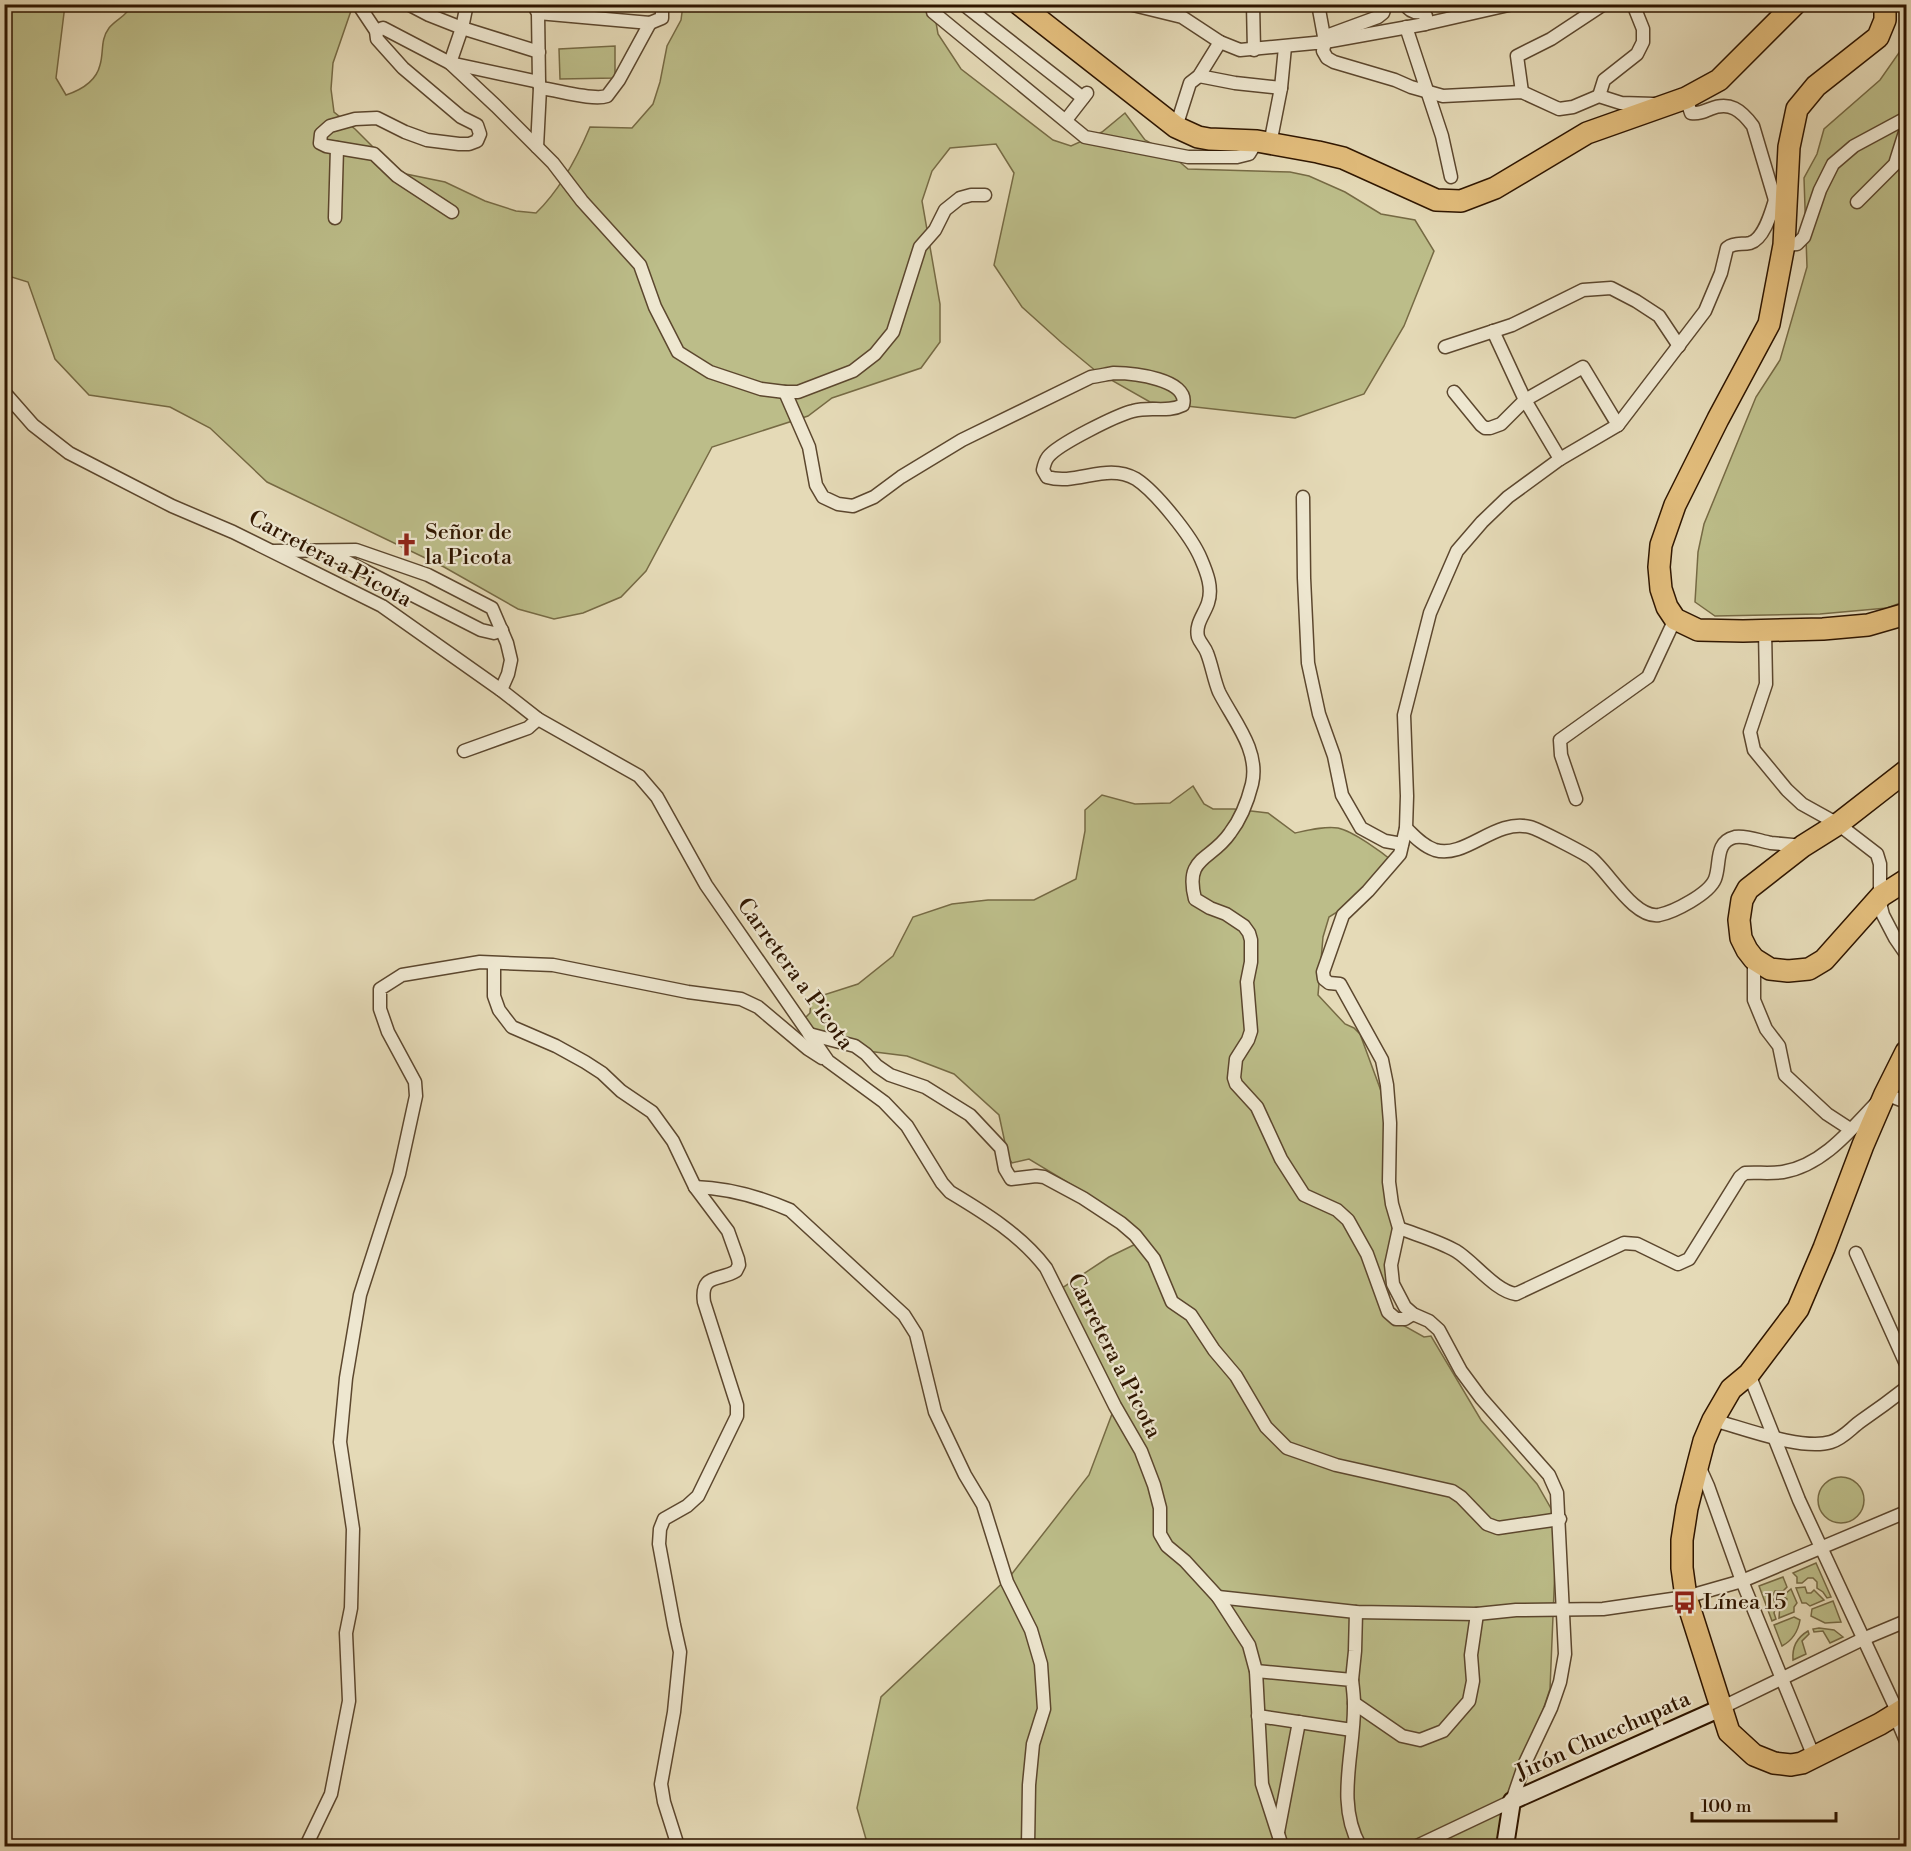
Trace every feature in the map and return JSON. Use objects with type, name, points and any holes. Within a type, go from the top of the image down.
[{"type":"highway","points":[[1019,4],[1176,127],[1198,137],[1264,143],[1343,158],[1436,200],[1461,201],[1495,188],[1587,133],[1677,101],[1719,80],[1795,4]]},
{"type":"highway","points":[[1885,4],[1886,20],[1878,37],[1816,87],[1797,109],[1792,126],[1781,206],[1784,245],[1769,324],[1674,505],[1661,545],[1659,567],[1661,589],[1666,607],[1675,620],[1698,630],[1823,629],[1868,625],[1906,614]]},
{"type":"highway","points":[[1906,771],[1838,824],[1803,846],[1744,894],[1740,911],[1740,929],[1747,950],[1755,959],[1770,969],[1779,971],[1809,969],[1824,960],[1881,896],[1906,880]]},
{"type":"highway","points":[[1900,1712],[1814,1757],[1791,1765],[1774,1763],[1754,1755],[1729,1732],[1686,1597],[1682,1568],[1682,1540],[1698,1464],[1713,1420],[1731,1389],[1749,1374],[1798,1308],[1824,1248],[1863,1145],[1906,1052]]},
{"type":"street","points":[[358,4],[376,31],[377,39],[403,68],[461,117],[477,125],[480,134],[477,141],[469,144],[427,140],[377,118],[367,118],[355,119],[325,130],[321,134],[320,143],[374,154],[397,176],[452,212]]},
{"type":"street","points":[[408,4],[421,12],[462,28],[539,52]]},
{"type":"street","points":[[450,63],[462,28],[467,4]]},
{"type":"street","points":[[376,31],[382,28],[392,31],[418,48],[450,63],[594,99],[607,96],[619,80],[656,21],[662,4]]},
{"type":"street","points":[[963,4],[1085,95],[1066,120]]},
{"type":"street","points":[[1253,4],[1254,50]]},
{"type":"street","points":[[1317,4],[1325,39],[1323,51],[1327,58],[1429,93],[1443,96],[1522,92],[1559,109],[1573,107],[1599,96],[1622,103],[1677,101],[1691,113],[1697,114],[1720,105],[1734,107],[1753,126],[1760,156],[1781,206],[1770,215],[1757,240],[1748,244],[1732,244],[1727,248],[1714,292],[1705,311],[1618,425],[1560,459],[1508,497],[1482,522],[1458,551],[1430,613],[1404,714],[1407,796],[1406,828],[1400,854],[1343,915],[1323,972],[1324,979],[1329,983],[1340,984],[1382,1060],[1387,1085],[1390,1123],[1389,1182],[1399,1228],[1391,1265],[1393,1284],[1405,1307],[1413,1314],[1429,1321],[1439,1330],[1461,1371],[1481,1398],[1549,1475],[1557,1493],[1560,1519],[1565,1654],[1560,1682],[1551,1708],[1525,1763],[1512,1801],[1417,1846]]},
{"type":"street","points":[[1406,4],[1408,9],[1415,13],[1421,12],[1426,16],[1425,24]]},
{"type":"street","points":[[1131,5],[1149,6],[1182,18],[1220,42],[1240,50],[1254,50],[1425,24],[1513,4]]},
{"type":"street","points":[[1522,92],[1517,56],[1551,39],[1604,4]]},
{"type":"street","points":[[1599,96],[1604,80],[1637,54],[1643,42],[1643,29],[1634,4]]},
{"type":"street","points":[[1325,39],[1368,22],[1383,13],[1386,5]]},
{"type":"street","points":[[537,147],[539,52],[536,9],[656,21]]},
{"type":"street","points":[[933,12],[1085,137],[1188,157],[1237,157],[1249,154],[1264,143],[1281,88],[1285,47]]},
{"type":"street","points":[[1407,27],[1442,136],[1451,177]]},
{"type":"street","points":[[1176,127],[1190,83],[1199,76],[1220,42]]},
{"type":"street","points":[[450,63],[553,163],[582,201],[640,265],[655,306],[678,352],[710,372],[761,389],[798,392],[853,371],[875,354],[893,332],[920,247],[935,230],[945,210],[960,198],[985,195]]},
{"type":"street","points":[[1199,76],[1234,83],[1281,88]]},
{"type":"street","points":[[1784,245],[1797,244],[1804,237],[1820,190],[1833,164],[1854,146],[1906,118]]},
{"type":"street","points":[[1857,202],[1895,164],[1906,129]]},
{"type":"street","points":[[335,218],[337,148]]},
{"type":"street","points":[[1445,347],[1512,325],[1583,290],[1611,288],[1659,316],[1679,346]]},
{"type":"street","points":[[1493,331],[1525,400],[1560,459]]},
{"type":"street","points":[[1454,392],[1485,428],[1501,424],[1525,400],[1583,367],[1618,425]]},
{"type":"street","points":[[785,392],[809,447],[819,491],[823,497],[838,504],[853,506],[874,497],[901,477],[962,441],[1091,377],[1113,373],[1136,374],[1163,381],[1182,392],[1185,399],[1183,405],[1160,410],[1148,408],[1132,411],[1064,445],[1049,455],[1042,470],[1047,477],[1056,480],[1110,472],[1135,479],[1153,493],[1200,556],[1210,586],[1208,603],[1200,618],[1198,636],[1206,650],[1218,690],[1246,741],[1253,762],[1254,775],[1231,833],[1218,848],[1202,858],[1193,871],[1192,886],[1195,899],[1226,914],[1244,926],[1251,940],[1251,963],[1247,982],[1251,1031],[1236,1059],[1234,1078],[1236,1084],[1257,1107],[1281,1159],[1304,1194],[1337,1210],[1348,1220],[1367,1254],[1389,1312],[1396,1319],[1405,1319],[1413,1314]]},
{"type":"street","name":"Carretera a Picota","points":[[4,392],[33,425],[69,453],[172,506],[233,532],[382,606],[538,719],[639,776],[657,797],[706,885],[828,1062],[884,1102],[907,1126],[950,1192],[1014,1234],[1046,1268],[1109,1396],[1141,1451],[1160,1508],[1160,1534],[1167,1546],[1185,1561],[1218,1597],[1249,1645],[1256,1671],[1262,1784],[1282,1846]]},
{"type":"street","points":[[1303,497],[1308,663],[1319,714],[1334,756],[1342,795],[1361,828],[1385,841],[1402,844]]},
{"type":"street","points":[[272,551],[356,550],[428,575],[492,609],[502,630],[511,660],[501,690]]},
{"type":"street","points":[[325,551],[481,630],[494,633],[502,630]]},
{"type":"street","points":[[1576,799],[1561,755],[1560,740],[1648,677],[1675,620]]},
{"type":"street","points":[[1766,630],[1766,684],[1750,732],[1754,750],[1787,790],[1802,804],[1838,824],[1877,854],[1880,864],[1883,915],[1906,954]]},
{"type":"street","points":[[464,751],[528,728],[538,719]]},
{"type":"street","points":[[1406,828],[1423,844],[1435,850],[1448,851],[1465,846],[1500,829],[1514,826],[1530,827],[1590,857],[1624,896],[1648,914],[1654,915],[1662,915],[1703,895],[1715,879],[1723,844],[1734,837],[1803,846]]},
{"type":"street","points":[[1755,959],[1754,1000],[1766,1029],[1779,1046],[1785,1075],[1827,1114],[1850,1129]]},
{"type":"street","points":[[306,1846],[331,1794],[349,1701],[346,1632],[351,1608],[353,1529],[340,1442],[346,1378],[360,1295],[399,1174],[416,1096],[415,1082],[388,1032],[380,1009],[380,988],[402,975],[480,962],[553,965],[688,992],[741,999],[758,1007],[808,1049],[828,1062]]},
{"type":"street","points":[[494,964],[492,975],[494,996],[499,1010],[512,1026],[585,1062],[652,1112],[673,1142],[695,1186],[728,1231],[738,1259],[739,1265],[736,1271],[713,1278],[707,1283],[703,1292],[704,1302],[737,1405],[737,1416],[698,1496],[664,1519],[660,1529],[659,1544],[680,1652],[674,1712],[661,1784],[664,1802],[678,1846]]},
{"type":"street","points":[[809,1034],[855,1046],[890,1075],[925,1087],[970,1115],[1001,1148],[1005,1169],[1011,1179],[1044,1177],[1083,1198],[1128,1229],[1146,1247],[1154,1259],[1172,1302],[1191,1315],[1236,1376],[1266,1427],[1287,1448],[1336,1465],[1452,1491],[1492,1527],[1560,1519]]},
{"type":"street","points":[[1399,1228],[1456,1251],[1508,1292],[1516,1294],[1624,1243],[1637,1244],[1678,1264],[1689,1259],[1740,1177],[1745,1173],[1783,1172],[1803,1166],[1825,1155],[1885,1094],[1906,1102]]},
{"type":"street","points":[[695,1186],[720,1188],[770,1201],[790,1210],[904,1315],[916,1334],[935,1412],[965,1475],[983,1505],[1007,1582],[1031,1630],[1041,1664],[1044,1709],[1034,1744],[1029,1785],[1028,1846]]},
{"type":"street","points":[[1856,1253],[1906,1364]]},
{"type":"street","points":[[1749,1374],[1799,1500],[1863,1639],[1900,1712],[1906,1741]]},
{"type":"street","points":[[1713,1420],[1809,1444],[1831,1442],[1848,1433],[1859,1422],[1906,1388]]},
{"type":"street","points":[[1698,1464],[1742,1581],[1814,1757]]},
{"type":"street","points":[[1218,1597],[1356,1612],[1477,1614],[1562,1608],[1604,1609],[1686,1597],[1742,1581],[1906,1512]]},
{"type":"street","points":[[1356,1612],[1352,1680],[1354,1703],[1346,1791],[1354,1835],[1360,1846]]},
{"type":"street","points":[[1354,1703],[1402,1736],[1420,1740],[1443,1731],[1469,1701],[1473,1681],[1471,1655],[1477,1614]]},
{"type":"street","points":[[1721,1708],[1863,1639],[1906,1621]]},
{"type":"street","points":[[1256,1671],[1352,1680]]},
{"type":"street","name":"Jirón Chucchupata","points":[[1505,1846],[1512,1801],[1721,1708]]},
{"type":"street","points":[[1258,1716],[1352,1730]]},
{"type":"street","points":[[1277,1833],[1299,1722]]},
{"type":"green space","points":[[4,5],[65,5],[56,78],[66,95],[82,88],[95,76],[100,65],[106,33],[132,5],[353,5],[333,63],[331,89],[334,112],[387,161],[406,174],[445,182],[485,201],[516,211],[536,213],[567,173],[590,127],[632,128],[653,104],[667,46],[681,20],[683,5],[933,5],[938,34],[961,69],[1053,140],[1071,146],[1102,132],[1125,113],[1145,140],[1169,153],[1188,169],[1290,172],[1309,176],[1345,192],[1381,214],[1415,220],[1434,251],[1404,326],[1364,394],[1295,418],[1150,402],[1097,372],[1022,307],[994,265],[1014,173],[996,144],[950,148],[932,171],[922,201],[940,304],[940,342],[921,368],[832,398],[808,416],[712,447],[646,571],[621,597],[583,613],[554,619],[518,609],[444,567],[267,482],[210,428],[170,407],[89,395],[55,359],[28,282],[5,275]]},
{"type":"green space","points":[[1906,38],[1906,601],[1887,608],[1820,614],[1715,616],[1695,602],[1698,552],[1704,524],[1756,397],[1780,360],[1807,267],[1804,178],[1817,154],[1824,129],[1880,80],[1901,50]]},
{"type":"green space","points":[[615,46],[615,78],[560,79],[559,49]]},
{"type":"green space","points":[[1193,786],[1204,804],[1213,809],[1268,813],[1295,833],[1322,828],[1338,828],[1376,848],[1395,863],[1342,909],[1329,917],[1323,937],[1318,995],[1345,1024],[1360,1034],[1381,1091],[1397,1235],[1388,1301],[1399,1323],[1424,1337],[1431,1336],[1481,1420],[1537,1484],[1557,1519],[1550,1689],[1541,1716],[1515,1773],[1496,1846],[868,1846],[857,1808],[881,1697],[1011,1575],[1089,1475],[1115,1406],[1056,1292],[1109,1257],[1144,1240],[1099,1201],[1029,1159],[1012,1163],[1008,1157],[999,1115],[954,1074],[907,1056],[843,1048],[801,1022],[810,1013],[811,999],[858,984],[893,956],[913,917],[952,904],[988,900],[1034,900],[1076,879],[1085,831],[1085,810],[1102,795],[1135,804],[1170,803]]},
{"type":"green space","points":[[1841,1477],[1857,1484],[1864,1500],[1857,1516],[1841,1523],[1825,1516],[1818,1500],[1825,1484]]},
{"type":"green space","points":[[1816,1563],[1831,1597],[1827,1598],[1817,1588],[1817,1582],[1813,1578],[1797,1583],[1797,1577],[1793,1573]]},
{"type":"green space","points":[[1783,1577],[1787,1587],[1783,1591],[1775,1591],[1772,1597],[1776,1604],[1774,1613],[1776,1619],[1772,1621],[1759,1586]]},
{"type":"green space","points":[[1805,1587],[1807,1593],[1814,1590],[1824,1600],[1810,1606],[1802,1603],[1796,1588]]},
{"type":"green space","points":[[1791,1589],[1797,1603],[1794,1612],[1779,1618],[1780,1604],[1785,1604],[1787,1599],[1783,1596]]},
{"type":"green space","points":[[1833,1601],[1841,1622],[1825,1623],[1811,1616],[1812,1609]]},
{"type":"green space","points":[[1794,1617],[1800,1620],[1798,1628],[1792,1638],[1782,1646],[1774,1625]]},
{"type":"green space","points":[[1813,1629],[1834,1630],[1843,1637],[1830,1643],[1823,1631],[1814,1632]]},
{"type":"green space","points":[[1808,1631],[1809,1634],[1802,1641],[1806,1654],[1793,1660],[1796,1644],[1800,1637]]},
{"type":"place","name":"Señor de la Picota","points":[[407,545]]},
{"type":"place","name":"Línea 15","points":[[1685,1602]]}]
